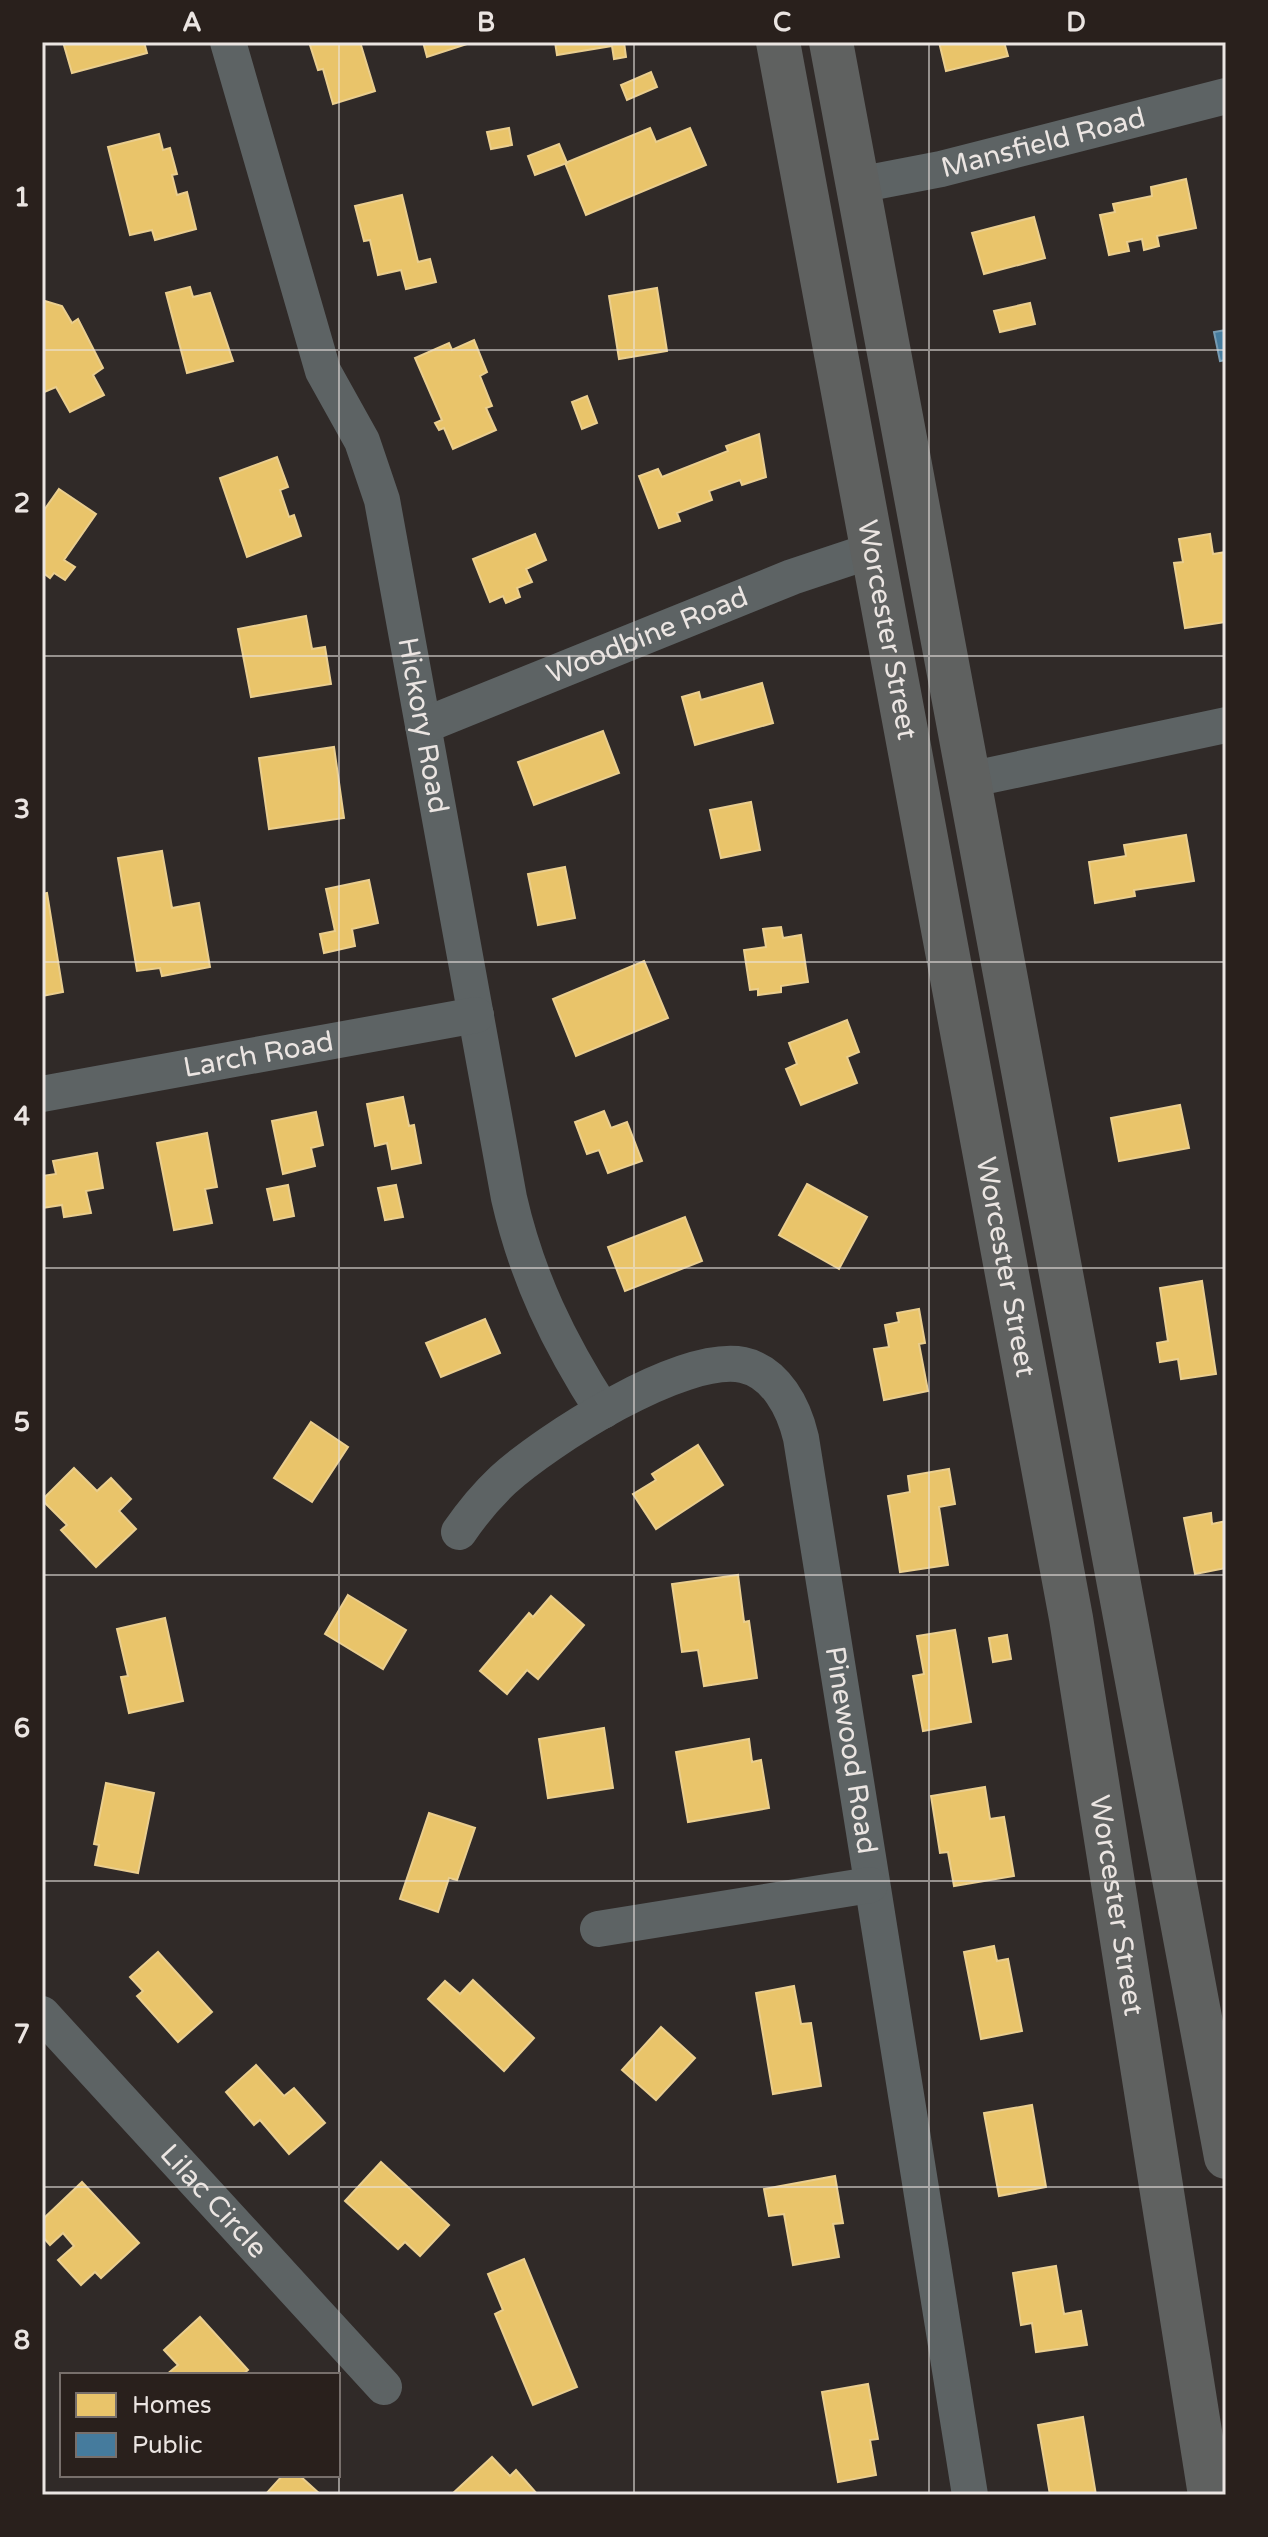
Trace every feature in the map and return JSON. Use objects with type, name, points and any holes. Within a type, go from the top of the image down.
[{"type":"highway","name":"Worcester Street","points":[[778,42],[1071,1618],[1210,2495]]},
{"type":"highway","name":"Worcester Street","points":[[831,42],[1226,2157]]},
{"type":"highway","points":[[1193,2390],[1226,2477]]},
{"type":"street","name":"Hickory Road","points":[[228,42],[323,371],[362,441],[377,481],[509,1198],[529,1273],[559,1339],[603,1411]]},
{"type":"street","name":"Mansfield Road","points":[[858,185],[941,169],[1226,96]]},
{"type":"street","name":"Woodbine Road","points":[[423,726],[792,577],[873,550]]},
{"type":"street","points":[[968,780],[1226,725]]},
{"type":"street","name":"Larch Road","points":[[42,1094],[476,1015]]},
{"type":"street","name":"Pinewood Road","points":[[459,1532],[486,1497],[517,1468],[603,1411],[665,1380],[722,1365],[746,1366],[756,1370],[787,1400],[801,1438],[870,1885],[970,2495]]},
{"type":"street","points":[[598,1929],[870,1885]]},
{"type":"street","name":"Lilac Circle","points":[[42,2014],[384,2387]]},
{"type":"building: Homes","points":[[63,42],[144,42],[147,53],[72,73]]},
{"type":"building: Homes","points":[[309,42],[360,42],[375,91],[333,104],[323,69],[318,70]]},
{"type":"building: Homes","points":[[423,42],[473,42],[427,57]]},
{"type":"building: Homes","points":[[555,42],[624,42],[626,57],[614,59],[612,46],[557,55]]},
{"type":"building: Homes","points":[[939,42],[1004,42],[1008,56],[946,71]]},
{"type":"building: Homes","points":[[651,72],[657,87],[627,100],[621,85]]},
{"type":"building: Homes","points":[[509,128],[512,145],[491,149],[487,132]]},
{"type":"building: Homes","points":[[650,128],[656,142],[690,128],[706,165],[586,215],[565,163]]},
{"type":"building: Homes","points":[[159,134],[163,150],[170,148],[177,174],[172,175],[177,195],[187,192],[196,229],[155,240],[152,230],[130,235],[108,147]]},
{"type":"building: Homes","points":[[559,144],[567,163],[535,175],[528,156]]},
{"type":"building: Homes","points":[[1186,179],[1196,228],[1157,236],[1159,246],[1144,250],[1142,239],[1127,242],[1129,251],[1109,255],[1100,215],[1115,212],[1113,204],[1152,196],[1151,187]]},
{"type":"building: Homes","points":[[402,195],[418,262],[430,259],[436,282],[406,289],[401,270],[378,275],[370,240],[364,241],[355,206]]},
{"type":"building: Homes","points":[[1034,217],[1045,258],[984,274],[972,233]]},
{"type":"building: Homes","points":[[190,287],[193,297],[210,293],[233,361],[187,373],[166,293]]},
{"type":"building: Homes","points":[[657,288],[667,351],[619,359],[609,296]]},
{"type":"building: Homes","points":[[45,301],[62,306],[72,323],[78,319],[103,368],[93,375],[104,395],[70,412],[56,387],[42,393],[42,304]]},
{"type":"building: Homes","points":[[1030,303],[1035,324],[1000,332],[994,311]]},
{"type":"building: Homes","points":[[474,340],[487,372],[480,376],[492,406],[486,408],[496,430],[453,449],[444,428],[439,430],[435,423],[442,420],[415,358],[449,343],[452,350]]},
{"type":"building: Homes","points":[[587,396],[597,423],[582,429],[572,402]]},
{"type":"building: Homes","points":[[759,434],[766,477],[742,485],[740,480],[709,491],[712,500],[677,513],[680,521],[659,528],[639,476],[658,469],[662,477],[728,451],[726,446]]},
{"type":"building: Homes","points":[[277,457],[288,487],[280,490],[289,517],[294,515],[301,536],[247,557],[220,478]]},
{"type":"building: Homes","points":[[59,489],[96,514],[64,560],[75,567],[65,580],[54,573],[50,578],[42,572],[42,513]]},
{"type":"building: Homes","points":[[535,534],[546,560],[526,569],[532,582],[517,588],[520,597],[506,603],[503,596],[490,602],[473,559]]},
{"type":"building: Homes","points":[[1210,534],[1213,554],[1226,552],[1226,622],[1185,628],[1174,563],[1183,562],[1179,539]]},
{"type":"building: Homes","points":[[306,616],[312,649],[325,647],[331,684],[251,697],[238,629]]},
{"type":"building: Homes","points":[[762,683],[773,723],[695,745],[682,697],[699,692],[701,700]]},
{"type":"building: Homes","points":[[603,731],[619,773],[534,805],[518,762]]},
{"type":"building: Homes","points":[[334,747],[344,818],[269,829],[259,758]]},
{"type":"building: Homes","points":[[751,802],[760,850],[721,858],[710,810]]},
{"type":"building: Homes","points":[[1186,835],[1194,881],[1134,890],[1135,896],[1095,903],[1089,862],[1126,856],[1124,845]]},
{"type":"building: Homes","points":[[162,851],[172,908],[199,903],[210,967],[162,976],[160,968],[137,971],[118,858]]},
{"type":"building: Homes","points":[[565,867],[575,918],[538,925],[528,874]]},
{"type":"building: Homes","points":[[369,880],[378,923],[352,929],[355,946],[324,953],[320,934],[335,931],[326,889]]},
{"type":"building: Homes","points":[[47,893],[63,992],[42,996],[42,894]]},
{"type":"building: Homes","points":[[781,927],[783,938],[801,935],[808,982],[781,986],[781,992],[758,995],[758,989],[750,990],[744,950],[766,947],[763,929]]},
{"type":"building: Homes","points":[[644,961],[668,1018],[576,1056],[553,999]]},
{"type":"building: Homes","points":[[847,1020],[859,1052],[847,1057],[857,1083],[801,1105],[786,1069],[797,1064],[789,1043]]},
{"type":"building: Homes","points":[[403,1097],[409,1126],[414,1125],[421,1163],[392,1169],[387,1143],[375,1146],[367,1104]]},
{"type":"building: Homes","points":[[1180,1105],[1189,1148],[1119,1161],[1111,1118]]},
{"type":"building: Homes","points":[[604,1111],[611,1128],[627,1122],[642,1161],[608,1173],[599,1150],[587,1154],[575,1122]]},
{"type":"building: Homes","points":[[316,1112],[323,1145],[311,1148],[315,1166],[283,1174],[272,1121]]},
{"type":"building: Homes","points":[[207,1133],[217,1187],[205,1189],[212,1223],[174,1230],[157,1143]]},
{"type":"building: Homes","points":[[97,1153],[103,1188],[86,1191],[91,1213],[64,1217],[62,1205],[42,1208],[42,1176],[56,1174],[53,1161]]},
{"type":"building: Homes","points":[[807,1184],[867,1217],[839,1269],[779,1235]]},
{"type":"building: Homes","points":[[288,1185],[294,1216],[274,1220],[267,1189]]},
{"type":"building: Homes","points":[[396,1185],[403,1217],[385,1220],[378,1188]]},
{"type":"building: Homes","points":[[685,1217],[702,1261],[625,1291],[608,1247]]},
{"type":"building: Homes","points":[[1202,1281],[1216,1374],[1181,1379],[1178,1359],[1160,1362],[1157,1343],[1168,1341],[1160,1288]]},
{"type":"building: Homes","points":[[919,1309],[925,1343],[919,1344],[928,1391],[884,1400],[874,1349],[889,1347],[885,1325],[899,1322],[897,1313]]},
{"type":"building: Homes","points":[[485,1319],[500,1353],[441,1377],[426,1343]]},
{"type":"building: Homes","points":[[311,1422],[348,1447],[312,1502],[274,1478]]},
{"type":"building: Homes","points":[[698,1445],[723,1485],[656,1529],[633,1494],[656,1480],[652,1474]]},
{"type":"building: Homes","points":[[74,1468],[97,1491],[111,1478],[131,1499],[119,1511],[136,1529],[96,1567],[61,1530],[67,1525],[42,1500]]},
{"type":"building: Homes","points":[[949,1469],[955,1504],[939,1507],[948,1565],[900,1572],[888,1496],[910,1492],[908,1476]]},
{"type":"building: Homes","points":[[1211,1513],[1212,1524],[1226,1521],[1226,1568],[1195,1574],[1184,1518]]},
{"type":"building: Homes","points":[[738,1575],[744,1622],[749,1621],[757,1678],[704,1686],[698,1650],[682,1652],[672,1584]]},
{"type":"building: Homes","points":[[348,1595],[406,1630],[383,1669],[325,1634]]},
{"type":"building: Homes","points":[[551,1596],[584,1625],[538,1679],[527,1670],[507,1694],[480,1671],[529,1613],[533,1617]]},
{"type":"building: Homes","points":[[165,1618],[183,1701],[129,1713],[121,1677],[128,1676],[117,1629]]},
{"type":"building: Homes","points":[[955,1630],[971,1722],[923,1731],[913,1676],[924,1674],[917,1636]]},
{"type":"building: Homes","points":[[1007,1635],[1011,1659],[993,1662],[989,1638]]},
{"type":"building: Homes","points":[[604,1728],[613,1788],[548,1798],[539,1739]]},
{"type":"building: Homes","points":[[749,1739],[752,1762],[761,1760],[769,1808],[688,1822],[676,1752]]},
{"type":"building: Homes","points":[[106,1783],[154,1793],[138,1873],[95,1865],[99,1845],[94,1844]]},
{"type":"building: Homes","points":[[985,1787],[990,1819],[1004,1817],[1014,1876],[954,1886],[948,1852],[940,1853],[931,1796]]},
{"type":"building: Homes","points":[[429,1813],[475,1828],[457,1880],[449,1878],[438,1912],[400,1899]]},
{"type":"building: Homes","points":[[994,1946],[997,1961],[1008,1959],[1022,2031],[981,2039],[964,1952]]},
{"type":"building: Homes","points":[[158,1952],[212,2012],[178,2042],[137,1996],[143,1991],[130,1977]]},
{"type":"building: Homes","points":[[473,1980],[534,2038],[504,2071],[428,1999],[445,1981],[460,1994]]},
{"type":"building: Homes","points":[[794,1986],[801,2024],[811,2023],[821,2086],[773,2094],[756,1993]]},
{"type":"building: Homes","points":[[661,2027],[695,2058],[656,2100],[622,2070]]},
{"type":"building: Homes","points":[[256,2065],[284,2096],[294,2088],[325,2123],[289,2154],[260,2120],[254,2125],[226,2092]]},
{"type":"building: Homes","points":[[1032,2105],[1046,2187],[999,2196],[984,2113]]},
{"type":"building: Homes","points":[[381,2162],[449,2225],[420,2256],[405,2242],[398,2249],[345,2201]]},
{"type":"building: Homes","points":[[835,2176],[843,2223],[833,2224],[839,2257],[793,2265],[784,2214],[769,2216],[764,2189]]},
{"type":"building: Homes","points":[[82,2182],[139,2243],[101,2278],[95,2272],[81,2285],[58,2260],[74,2246],[63,2233],[50,2245],[42,2236],[42,2220]]},
{"type":"building: Homes","points":[[524,2259],[577,2387],[533,2405],[495,2314],[503,2310],[488,2274]]},
{"type":"building: Homes","points":[[1056,2266],[1064,2314],[1081,2311],[1087,2345],[1036,2352],[1032,2323],[1021,2325],[1013,2273]]},
{"type":"building: Homes","points":[[200,2317],[248,2370],[244,2373],[168,2373],[178,2365],[164,2350]]},
{"type":"building: Homes","points":[[868,2384],[878,2439],[870,2440],[876,2475],[838,2482],[822,2392]]},
{"type":"building: Homes","points":[[1083,2417],[1096,2495],[1050,2495],[1038,2425]]},
{"type":"building: Homes","points":[[492,2457],[510,2476],[516,2470],[538,2495],[451,2495]]},
{"type":"building: Homes","points":[[281,2477],[301,2477],[321,2495],[265,2495]]},
{"type":"building: Public","points":[[1226,330],[1226,360],[1220,361],[1214,332]]}]
